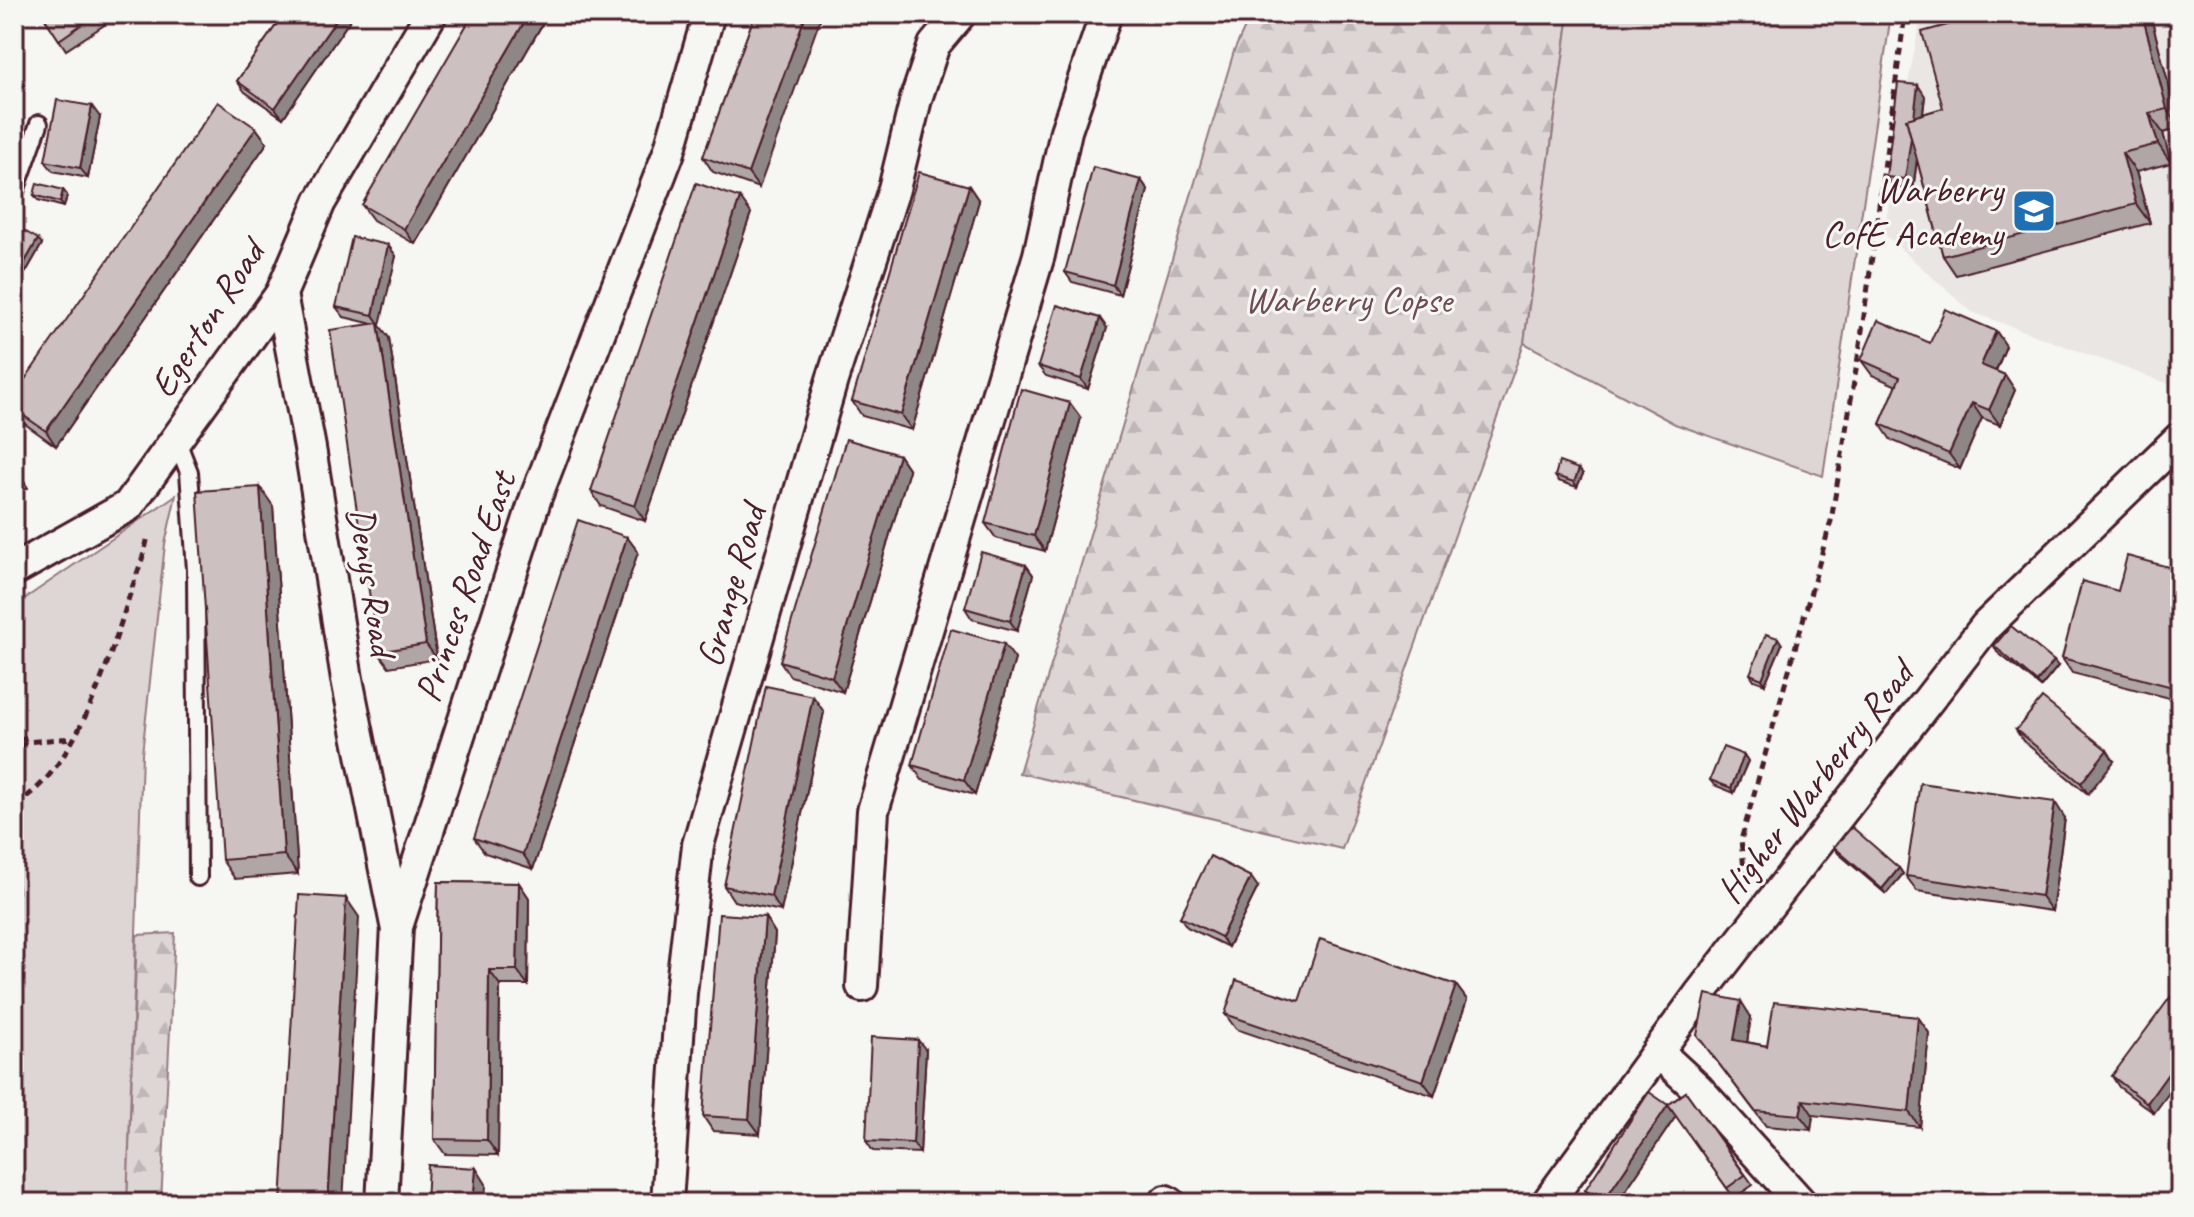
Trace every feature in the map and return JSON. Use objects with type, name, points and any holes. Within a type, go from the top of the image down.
[{"type":"street","name":"Egerton Road","points":[[14,570],[128,506],[281,294],[320,202],[431,14]]},
{"type":"street","name":"Princes Road East","points":[[382,1203],[397,927],[536,497],[669,152],[709,14]]},
{"type":"street","name":"Grange Road","points":[[667,1203],[681,993],[698,845],[832,380],[894,189],[916,99],[934,45],[960,14]]},
{"type":"street","points":[[862,986],[873,811],[1039,255],[1066,131],[1106,14]]},
{"type":"street","name":"Denys Road","points":[[281,294],[310,448],[347,679],[397,927]]},
{"type":"street","name":"Higher Warberry Road","points":[[1547,1203],[1658,1052],[1986,626],[2180,438]]},
{"type":"street","points":[[1658,1052],[1698,1089],[1801,1203]]},
{"type":"lane","points":[[14,194],[39,124]]},
{"type":"lane","points":[[176,439],[189,472],[196,570],[198,877]]},
{"type":"path","points":[[1750,932],[1741,840],[1831,521],[1860,345],[1905,14]]},
{"type":"path","points":[[14,804],[30,796],[74,738],[116,639],[148,539],[149,477]]},
{"type":"path","points":[[14,726],[22,732],[25,742],[14,760]]},
{"type":"path","points":[[25,742],[74,738]]},
{"type":"path","points":[[14,858],[17,900],[14,906]]},
{"type":"shaded area","name":"Warberry CofE Academy","points":[[1922,14],[2176,14],[2180,33],[2180,388],[1972,312],[1884,234]]},
{"type":"green space","name":"Warberry Copse","points":[[1251,14],[1569,14],[1524,343],[1342,849],[1019,773],[1234,51]]},
{"type":"green space","points":[[1569,14],[1891,14],[1823,476],[1675,424],[1524,343]]},
{"type":"green space","points":[[176,495],[165,544],[142,754],[127,1203],[14,1203],[14,606]]},
{"type":"green space","points":[[175,933],[161,1203],[127,1203],[137,935]]},
{"type":"building","points":[[42,14],[97,14],[59,40]]},
{"type":"building","points":[[284,14],[340,14],[275,108],[237,81]]},
{"type":"building","points":[[473,14],[529,14],[404,229],[362,205]]},
{"type":"building","points":[[755,14],[806,14],[748,173],[703,157]]},
{"type":"building","points":[[1948,14],[2142,14],[2167,109],[2149,113],[2158,144],[2122,153],[2136,204],[1943,256],[1906,119],[1943,108],[1922,32],[1951,24]]},
{"type":"building","points":[[1898,83],[1918,85],[1914,117],[1906,119],[1911,138],[1905,179],[1886,177]]},
{"type":"building","points":[[57,100],[92,106],[80,168],[45,161]]},
{"type":"building","points":[[218,102],[256,128],[46,431],[14,409],[14,395]]},
{"type":"building","points":[[1093,167],[1141,180],[1113,285],[1065,272]]},
{"type":"building","points":[[919,172],[969,186],[901,415],[852,401]]},
{"type":"building","points":[[37,183],[63,190],[60,202],[34,195]]},
{"type":"building","points":[[696,183],[740,198],[635,506],[591,491]]},
{"type":"building","points":[[16,226],[38,239],[22,267],[14,262]]},
{"type":"building","points":[[352,237],[388,245],[373,315],[336,307]]},
{"type":"building","points":[[1057,305],[1100,318],[1081,379],[1038,366]]},
{"type":"building","points":[[1945,309],[1996,331],[1981,365],[2005,375],[1989,410],[1972,403],[1949,454],[1880,424],[1900,377],[1861,360],[1878,320],[1930,343]]},
{"type":"building","points":[[378,323],[426,644],[378,652],[330,330]]},
{"type":"building","points":[[1021,389],[1070,403],[1034,536],[985,523]]},
{"type":"building","points":[[846,439],[899,455],[832,677],[780,661]]},
{"type":"building","points":[[2180,439],[2180,460],[2171,453]]},
{"type":"building","points":[[1559,462],[1579,469],[1574,482],[1555,476]]},
{"type":"building","points":[[260,487],[284,855],[222,860],[197,491]]},
{"type":"building","points":[[578,520],[627,537],[523,854],[474,838]]},
{"type":"building","points":[[981,552],[1026,565],[1010,621],[965,608]]},
{"type":"building","points":[[2127,556],[2180,570],[2180,689],[2062,658],[2082,581],[2118,591]]},
{"type":"building","points":[[2011,626],[2054,661],[2037,682],[1994,646]]},
{"type":"building","points":[[951,629],[1004,644],[964,780],[912,765]]},
{"type":"building","points":[[1766,634],[1778,638],[1762,679],[1750,674]]},
{"type":"building","points":[[766,686],[813,696],[771,896],[724,886]]},
{"type":"building","points":[[2042,698],[2107,750],[2081,783],[2016,730]]},
{"type":"building","points":[[1723,747],[1744,755],[1731,788],[1710,780]]},
{"type":"building","points":[[1920,783],[2055,802],[2041,896],[1906,876]]},
{"type":"building","points":[[1852,827],[1899,868],[1882,889],[1834,847]]},
{"type":"building","points":[[1210,856],[1251,877],[1221,937],[1180,917]]},
{"type":"building","points":[[438,882],[519,883],[517,970],[489,970],[487,1140],[434,1139]]},
{"type":"building","points":[[299,895],[346,898],[328,1203],[281,1203]]},
{"type":"building","points":[[719,914],[765,917],[749,1119],[703,1116]]},
{"type":"building","points":[[1320,939],[1456,985],[1423,1081],[1225,1014],[1236,980],[1299,1001]]},
{"type":"building","points":[[2177,988],[2180,990],[2180,1057],[2147,1103],[2112,1076]]},
{"type":"building","points":[[1706,994],[1741,1001],[1734,1040],[1767,1046],[1774,1002],[1918,1017],[1909,1112],[1803,1100],[1800,1115],[1755,1111],[1697,1035]]},
{"type":"building","points":[[871,1037],[918,1040],[913,1143],[866,1141]]},
{"type":"building","points":[[1649,1092],[1668,1105],[1603,1202],[1585,1190]]},
{"type":"building","points":[[1686,1092],[1745,1175],[1727,1188],[1668,1105]]},
{"type":"building","points":[[428,1165],[476,1168],[473,1203],[426,1203]]},
{"type":"place","name":"Warberry CofE Academy","points":[[2034,211]]}]
